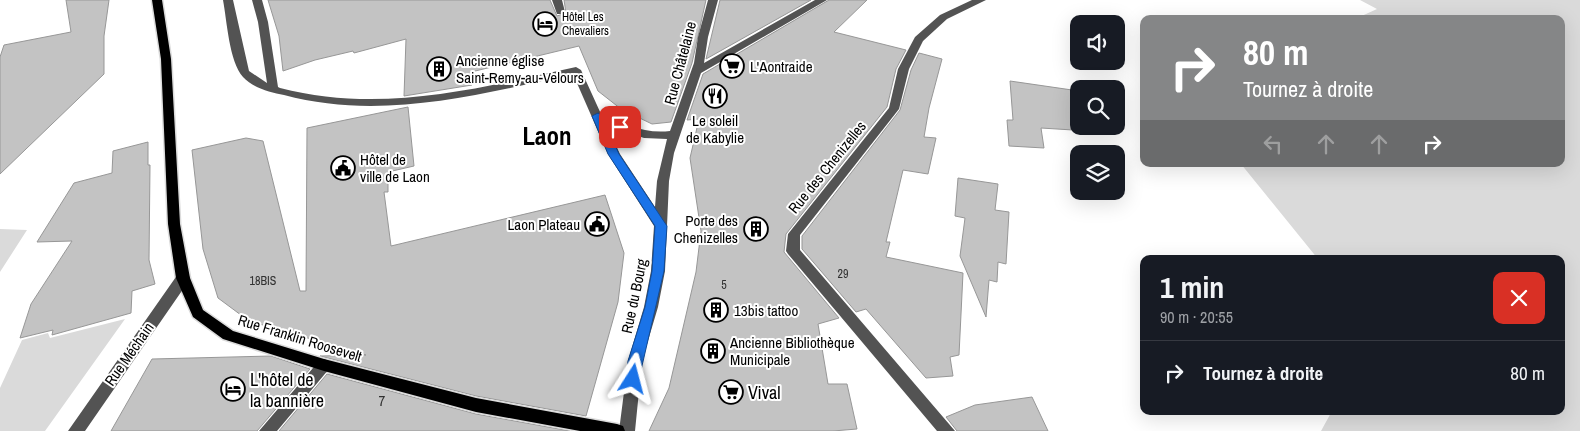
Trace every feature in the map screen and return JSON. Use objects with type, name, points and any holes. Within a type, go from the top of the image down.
[{"type":"main road","name":"Rue Franklin Roosevelt","points":[[157,0],[168,90],[174,224],[183,278],[198,313],[213,326],[228,335],[324,365],[476,405],[617,431]]},
{"type":"street","points":[[228,0],[244,70],[256,82],[272,89],[320,101],[384,103],[419,100],[576,70],[614,154],[661,226]]},
{"type":"street","points":[[257,0],[263,22],[272,89]]},
{"type":"street","points":[[557,0],[560,12]]},
{"type":"street","name":"Rue Châtelaine","points":[[675,134],[696,71],[713,0]]},
{"type":"street","points":[[696,71],[822,0]]},
{"type":"street","name":"Rue des Chenizelles","points":[[947,431],[793,252],[794,234],[894,109],[898,87],[909,51],[926,30],[956,8],[981,0]]},
{"type":"street","points":[[598,116],[642,136],[658,137],[675,134]]},
{"type":"street","name":"Rue du Bourg","points":[[627,431],[635,361],[651,307],[658,271],[663,181],[668,153],[675,134]]},
{"type":"street","name":"Rue Méchain","points":[[76,431],[183,278]]},
{"type":"street","points":[[267,431],[324,365]]},
{"type":"shaded area","points":[[1360,0],[1580,0],[1580,431],[1321,431],[1330,415],[1565,415],[1565,255],[1315,255],[1243,167],[1565,167],[1565,15],[1364,15],[1377,9]]},
{"type":"shaded area","points":[[0,229],[27,230],[0,272]]},
{"type":"shaded area","points":[[125,319],[45,431],[0,431],[0,388],[22,340],[48,333],[50,338]]},
{"type":"building","points":[[66,0],[109,0],[104,36],[104,74],[0,174],[0,57],[4,45],[71,32]]},
{"type":"building","points":[[268,0],[550,0],[557,16],[566,13],[564,0],[706,0],[692,63],[671,122],[652,124],[621,109],[598,91],[579,46],[471,72],[472,85],[404,96],[406,39],[354,53],[353,51],[315,60],[283,71],[279,36]]},
{"type":"building","points":[[720,0],[811,0],[706,59]]},
{"type":"building","points":[[829,0],[867,0],[834,32],[906,50],[896,69],[887,107],[786,234],[784,252],[839,318],[818,324],[828,384],[847,384],[857,429],[833,431],[649,431],[669,388],[696,272],[701,231],[690,158],[699,119],[687,120],[703,74]]},
{"type":"building","points":[[919,53],[942,59],[929,108],[924,137],[936,138],[928,174],[903,170],[886,242],[890,242],[886,257],[963,273],[959,355],[950,357],[953,376],[926,378],[866,309],[856,312],[802,249],[802,236],[900,110],[911,70]]},
{"type":"building","points":[[1010,81],[1070,90],[1070,130],[1041,128],[1044,148],[1009,146],[1007,120],[1013,120]]},
{"type":"building","points":[[408,107],[414,166],[388,172],[388,192],[384,192],[391,246],[605,195],[624,253],[618,302],[586,416],[476,396],[320,356],[366,355],[249,321],[218,298],[203,249],[192,150],[246,138],[263,141],[300,291],[306,291],[307,128]]},
{"type":"building","points":[[148,142],[148,165],[150,165],[149,260],[155,284],[132,291],[131,313],[52,335],[53,330],[20,338],[31,304],[72,241],[37,242],[74,183],[112,173],[113,151]]},
{"type":"building","points":[[958,178],[998,184],[995,210],[1009,212],[1006,264],[998,262],[997,282],[989,280],[986,317],[960,256],[965,218],[955,216]]},
{"type":"building","points":[[271,356],[310,369],[257,431],[111,431],[152,359]]},
{"type":"building","points":[[327,374],[476,414],[570,431],[279,431]]},
{"type":"building","points":[[1032,397],[1048,431],[957,431],[946,417],[975,405]]},
{"type":"place","name":"Hôtel Les Chevaliers","points":[[545,24]]},
{"type":"place","name":"L'Aontraide","points":[[732,66]]},
{"type":"place","name":"Ancienne église Saint-Remy-au-Velours","points":[[439,69]]},
{"type":"place","name":"Le soleil de Kabylie","points":[[715,96]]},
{"type":"place","name":"Hôtel de ville de Laon","points":[[343,168]]},
{"type":"place","name":"Laon Plateau","points":[[597,224]]},
{"type":"place","name":"Porte des Chenizelles","points":[[756,229]]},
{"type":"place","name":"13bis tattoo","points":[[716,310]]},
{"type":"place","name":"Ancienne Bibliothèque Municipale","points":[[713,351]]},
{"type":"place","name":"L'hôtel de la bannière","points":[[233,389]]},
{"type":"place","name":"Vival","points":[[731,392]]},
{"type":"district","name":"Laon","points":[[547,136]]},
{"type":"route","points":[[620,127],[598,116],[614,154],[661,226],[658,271],[651,307],[635,361],[633,379]]}]
